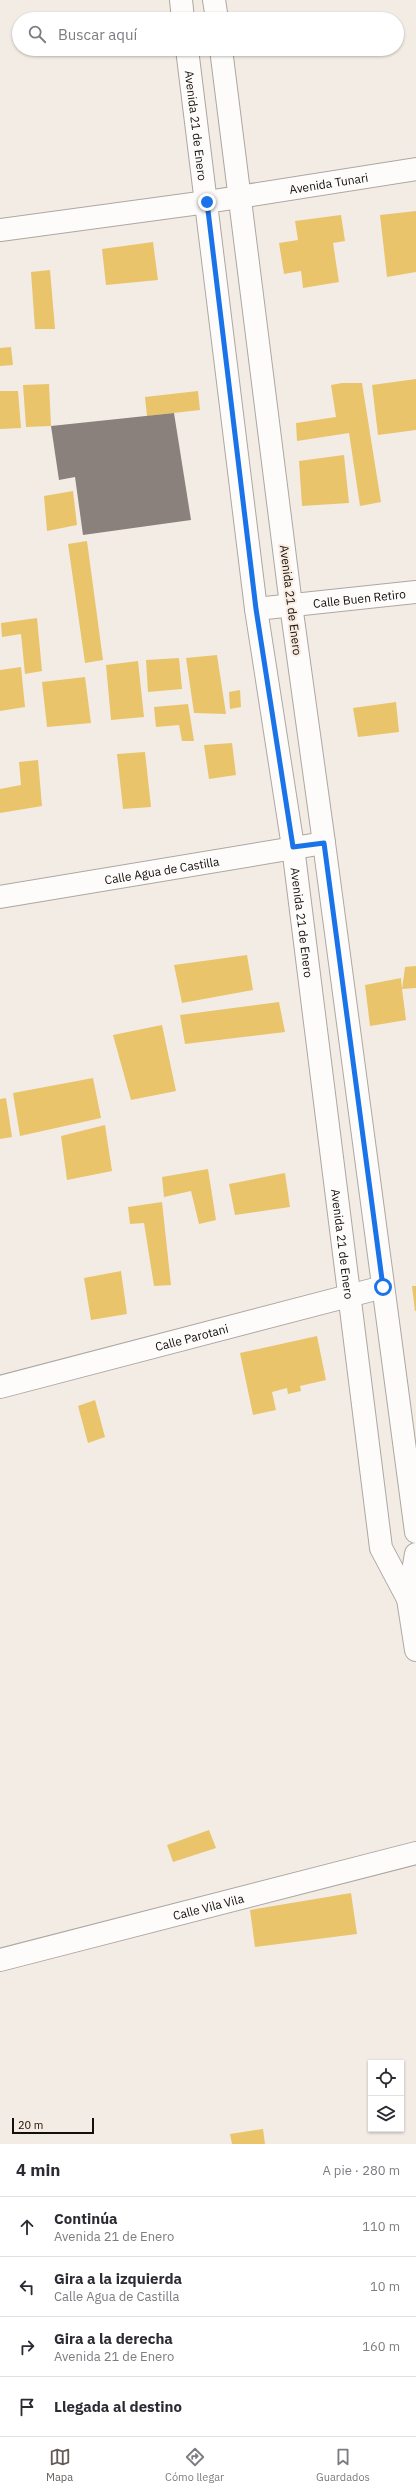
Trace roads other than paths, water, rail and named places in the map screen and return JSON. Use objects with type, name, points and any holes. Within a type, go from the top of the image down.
[{"type":"street","points":[[180,0],[182,12]]},
{"type":"street","points":[[214,0],[216,12]]},
{"type":"street","name":"Avenida 21 de Enero","points":[[188,56],[256,609],[293,847],[381,1548],[408,1600],[416,1650]]},
{"type":"street","name":"Avenida 21 de Enero","points":[[222,56],[241,196],[291,605],[383,1287],[410,1438],[416,1532]]},
{"type":"street","name":"Avenida Tunari","points":[[0,230],[207,202],[416,168]]},
{"type":"street","name":"Calle Buen Retiro","points":[[256,609],[416,592]]},
{"type":"street","name":"Calle Agua de Castilla","points":[[0,897],[324,843]]},
{"type":"street","name":"Calle Parotani","points":[[0,1387],[383,1287]]},
{"type":"street","points":[[368,1442],[410,1438]]},
{"type":"street","name":"Avenida 21 de Enero","points":[[408,1600],[416,1554]]},
{"type":"street","name":"Calle Vila Vila","points":[[0,1960],[416,1853]]}]
